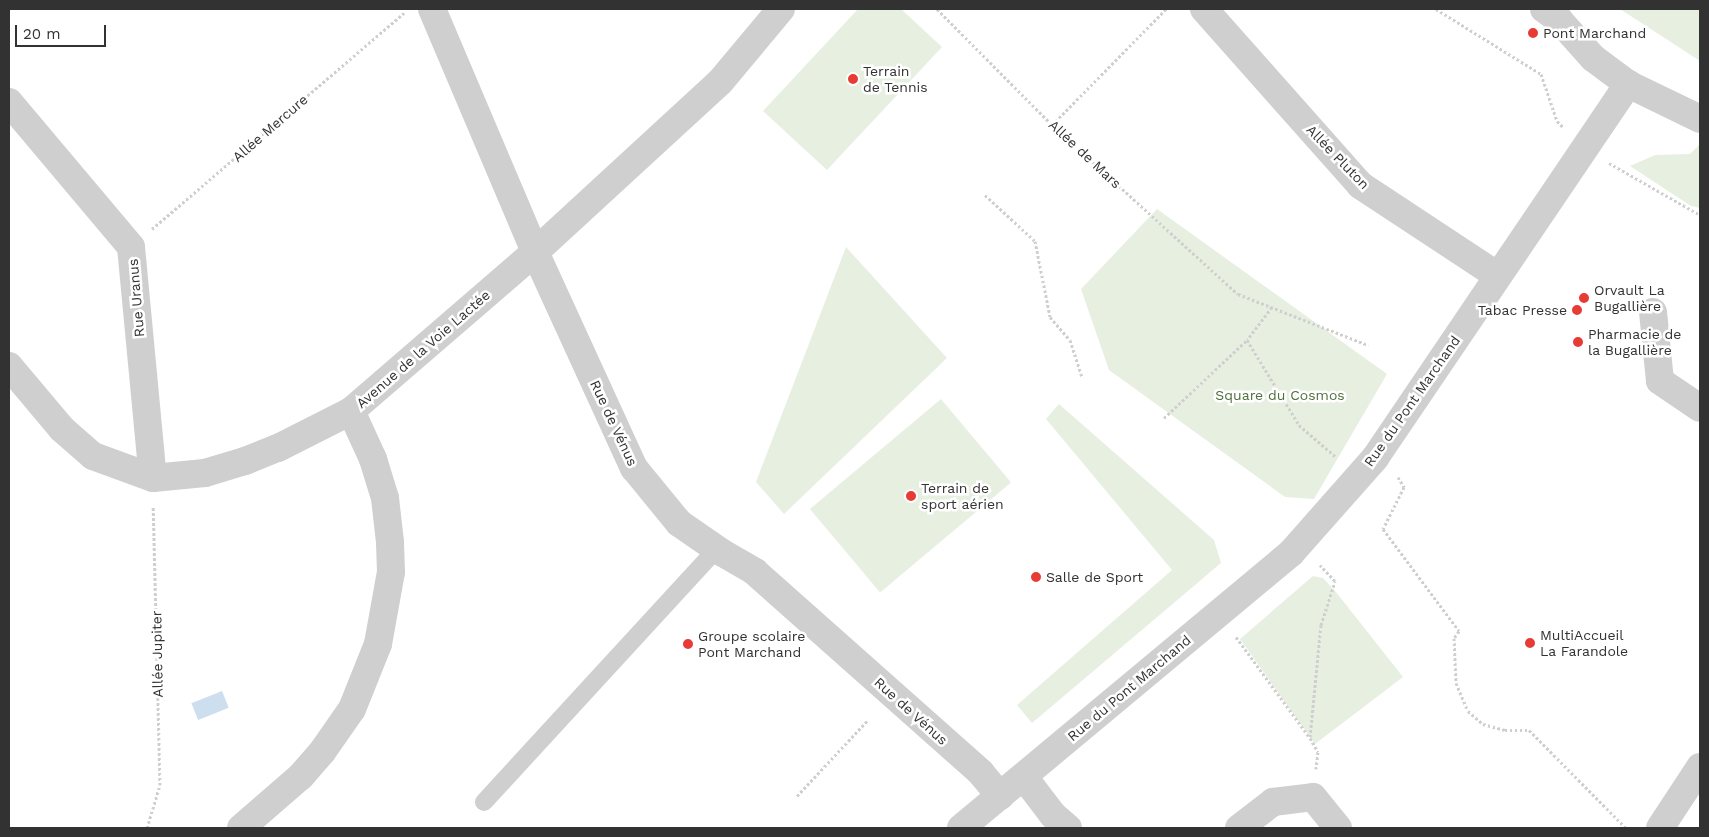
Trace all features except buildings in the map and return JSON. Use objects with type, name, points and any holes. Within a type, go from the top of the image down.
[{"type":"street","name":"Rue de Vénus","points":[[432,9],[535,252],[634,468],[679,523],[755,572],[981,773],[1000,796]]},
{"type":"street","name":"Avenue de la Voie Lactée","points":[[9,366],[62,429],[93,456],[153,478],[205,473],[245,461],[351,411],[535,252],[720,82],[781,9]]},
{"type":"street","name":"Allée Pluton","points":[[1204,9],[1360,185],[1498,276]]},
{"type":"street","points":[[1544,9],[1559,20],[1593,58],[1628,84],[1700,119]]},
{"type":"street","name":"Rue du Pont Marchand","points":[[961,828],[1291,553],[1375,458],[1628,84]]},
{"type":"street","name":"Rue Uranus","points":[[9,102],[131,247],[153,478]]},
{"type":"street","points":[[1653,312],[1660,381],[1700,408]]},
{"type":"street","points":[[241,828],[301,776],[322,752],[352,709],[378,644],[391,572],[385,498],[373,459],[351,411]]},
{"type":"street","points":[[1660,828],[1700,768]]},
{"type":"street","points":[[1024,777],[1053,815],[1068,828]]},
{"type":"street","points":[[1239,828],[1273,802],[1313,796],[1338,828]]},
{"type":"lane","points":[[484,802],[717,549]]},
{"type":"path","name":"Allée Mercure","points":[[131,247],[409,9]]},
{"type":"path","name":"Allée de Mars","points":[[937,9],[1052,125],[1238,294],[1272,307]]},
{"type":"path","points":[[1052,125],[1166,9]]},
{"type":"path","points":[[1436,9],[1542,74],[1557,121],[1585,148],[1700,215]]},
{"type":"path","points":[[985,195],[1035,240],[1050,317],[1070,340],[1082,376]]},
{"type":"path","points":[[1164,418],[1247,340],[1272,307],[1368,345]]},
{"type":"path","points":[[1247,340],[1299,425],[1340,461]]},
{"type":"path","points":[[1375,458],[1396,472],[1404,487],[1383,528],[1459,631],[1454,638],[1456,683],[1468,711],[1483,724],[1505,730],[1529,730],[1626,828]]},
{"type":"path","name":"Allée Jupiter","points":[[147,828],[160,785],[153,478]]},
{"type":"path","points":[[1291,553],[1310,554],[1335,581],[1321,625],[1310,738]]},
{"type":"path","points":[[1222,609],[1237,640],[1310,738],[1318,752],[1313,796]]},
{"type":"path","points":[[797,796],[867,721]]},
{"type":"green space","name":"Terrain de Tennis","points":[[858,9],[901,9],[942,47],[827,170],[763,111]]},
{"type":"green space","points":[[1620,9],[1700,9],[1700,61]]},
{"type":"green space","points":[[1700,144],[1700,208],[1691,206],[1630,166],[1655,155],[1690,154]]},
{"type":"green space","name":"Square du Cosmos","points":[[1157,209],[1387,374],[1314,499],[1285,497],[1109,370],[1081,289]]},
{"type":"green space","points":[[846,247],[947,358],[784,514],[756,482]]},
{"type":"green space","name":"Terrain de sport aérien","points":[[941,399],[1011,482],[880,592],[810,509]]},
{"type":"green space","points":[[1059,404],[1214,540],[1221,563],[1032,723],[1017,705],[1172,570],[1046,419]]},
{"type":"green space","points":[[1313,576],[1323,578],[1336,592],[1403,677],[1315,744],[1240,639]]},
{"type":"water","points":[[222,691],[229,708],[198,720],[191,703]]},
{"type":"place","name":"Pont Marchand","points":[[1533,33]]},
{"type":"place","name":"Terrain de Tennis","points":[[853,79]]},
{"type":"place","name":"Orvault La Bugallière","points":[[1584,298]]},
{"type":"place","name":"Tabac Presse","points":[[1577,310]]},
{"type":"place","name":"Pharmacie de la Bugallière","points":[[1578,342]]},
{"type":"place","name":"Terrain de sport aérien","points":[[911,496]]},
{"type":"place","name":"Salle de Sport","points":[[1036,577]]},
{"type":"place","name":"MultiAccueil La Farandole","points":[[1530,643]]},
{"type":"place","name":"Groupe scolaire Pont Marchand","points":[[688,644]]}]
